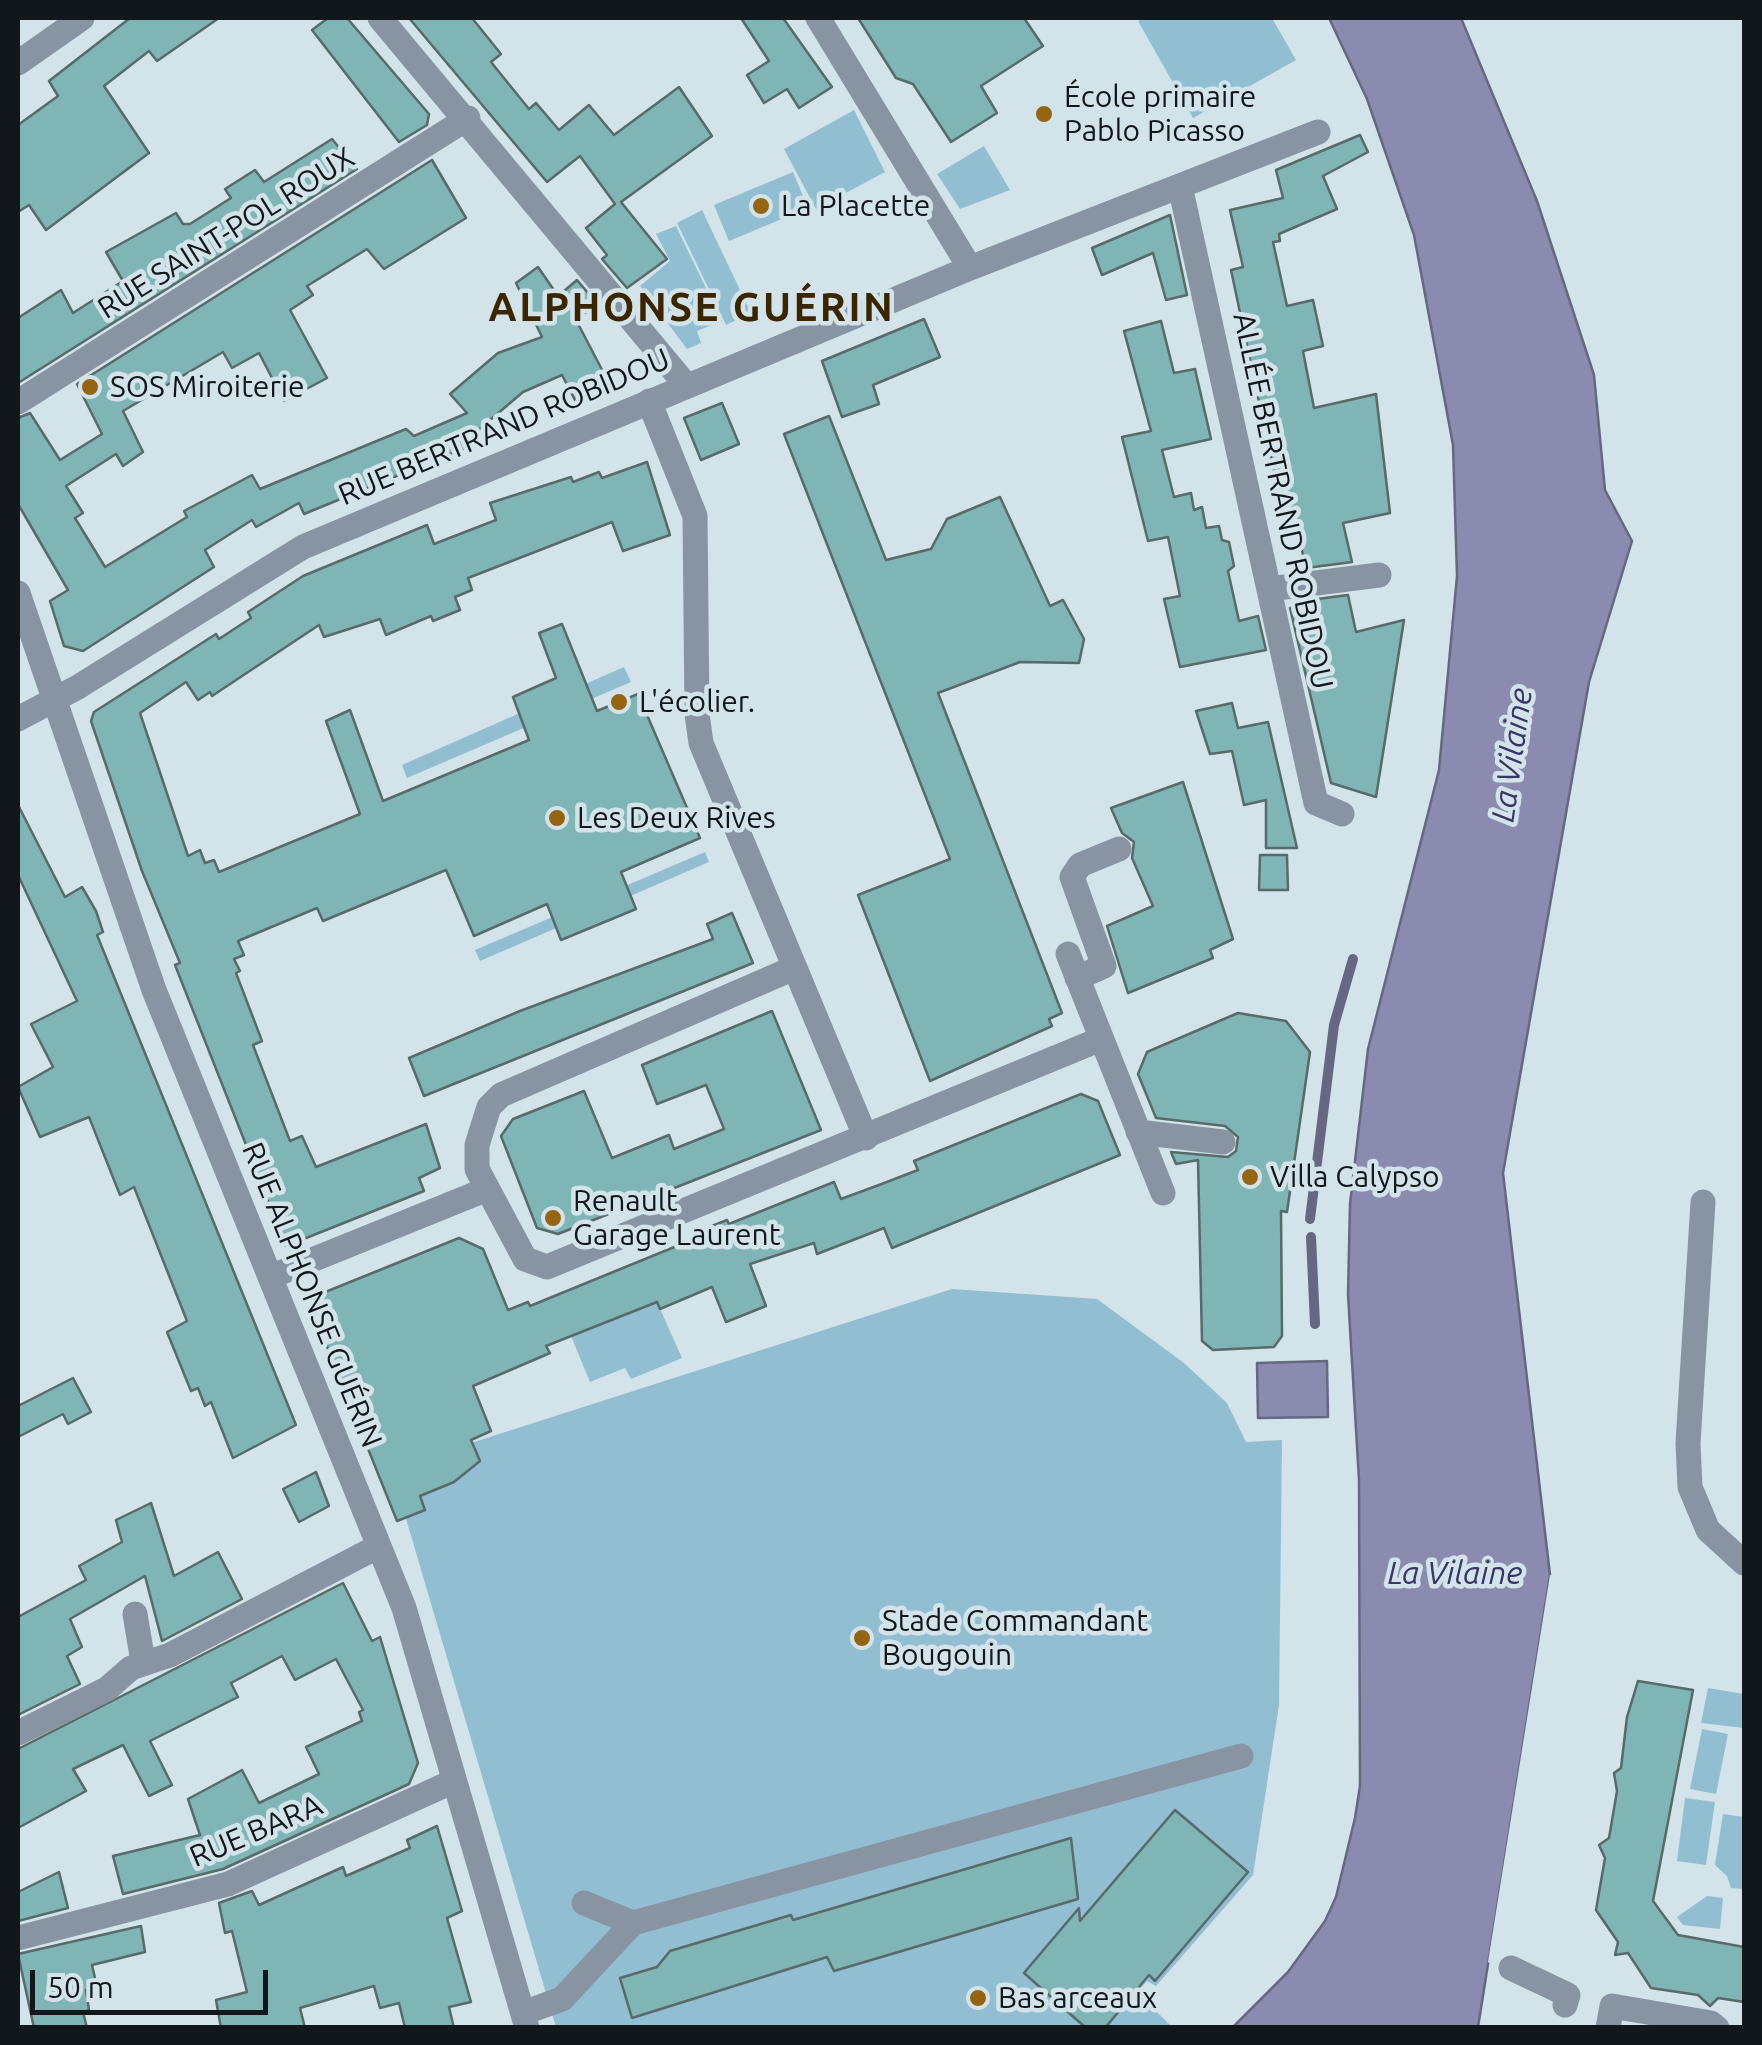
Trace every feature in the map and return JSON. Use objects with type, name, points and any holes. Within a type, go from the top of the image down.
[{"type":"street","points":[[18,63],[82,18]]},
{"type":"street","points":[[380,18],[468,118],[686,385]]},
{"type":"street","points":[[818,18],[970,268]]},
{"type":"street","name":"RUE SAINT-POL ROUX","points":[[18,402],[468,118]]},
{"type":"street","name":"RUE BERTRAND ROBIDOU","points":[[18,720],[303,547],[970,268],[1318,132]]},
{"type":"street","name":"ALLÉE BERTRAND ROBIDOU","points":[[1180,186],[1316,804],[1342,814]]},
{"type":"street","points":[[649,400],[697,526],[696,714],[701,743],[866,1138]]},
{"type":"street","points":[[1269,590],[1379,575]]},
{"type":"street","name":"RUE ALPHONSE GUÉRIN","points":[[18,592],[154,990],[409,1625],[525,2020]]},
{"type":"street","points":[[1119,850],[1080,866],[1072,878],[1104,966],[1072,966],[1162,1194]]},
{"type":"street","points":[[794,968],[501,1095],[489,1107],[477,1145],[477,1170],[484,1190],[525,1259],[547,1267],[1101,1040]]},
{"type":"street","points":[[1138,1132],[1223,1142]]},
{"type":"street","points":[[270,1277],[484,1190]]},
{"type":"street","points":[[1702,1202],[1688,1443],[1690,1486],[1708,1530],[1744,1563]]},
{"type":"street","points":[[18,1733],[108,1689],[122,1673],[170,1655],[379,1546]]},
{"type":"street","points":[[135,1614],[144,1662]]},
{"type":"street","points":[[525,2020],[562,1999],[633,1922],[1241,1756]]},
{"type":"street","name":"RUE BARA","points":[[18,1938],[228,1884],[454,1781]]},
{"type":"street","points":[[584,1903],[633,1922]]},
{"type":"street","points":[[1511,1968],[1568,1996],[1565,2005]]},
{"type":"street","points":[[1608,2028],[1612,2006],[1712,2023],[1717,2028]]},
{"type":"shaded area","points":[[1272,18],[1296,60],[1193,118],[1138,21]]},
{"type":"shaded area","points":[[854,110],[885,172],[816,209],[784,149]]},
{"type":"shaded area","points":[[984,146],[1010,190],[960,209],[937,174]]},
{"type":"shaded area","name":"La Placette","points":[[793,172],[808,208],[729,241],[714,205]]},
{"type":"shaded area","points":[[702,210],[751,313],[726,325],[677,223]]},
{"type":"shaded area","points":[[676,226],[722,321],[697,331],[701,343],[687,349],[640,286],[670,261],[656,234]]},
{"type":"shaded area","points":[[624,667],[631,682],[407,778],[402,765]]},
{"type":"shaded area","points":[[705,852],[709,862],[480,961],[475,950]]},
{"type":"shaded area","name":"Stade Commandant Bougouin","points":[[952,1289],[1097,1299],[1184,1363],[1227,1403],[1246,1442],[1282,1440],[1279,1705],[1253,1875],[1156,1986],[1147,1981],[1137,1992],[1172,2027],[556,2027],[394,1478],[474,1442]]},
{"type":"shaded area","points":[[657,1302],[682,1358],[631,1379],[625,1368],[590,1382],[571,1336]]},
{"type":"shaded area","points":[[1708,1688],[1744,1694],[1744,1728],[1701,1723]]},
{"type":"shaded area","points":[[1702,1729],[1728,1734],[1716,1794],[1690,1789]]},
{"type":"shaded area","points":[[1685,1798],[1715,1802],[1706,1865],[1677,1861]]},
{"type":"shaded area","points":[[1723,1814],[1744,1817],[1744,1889],[1731,1888],[1727,1876],[1715,1865]]},
{"type":"shaded area","points":[[1707,1896],[1723,1898],[1720,1929],[1683,1925],[1677,1917]]},
{"type":"water","name":"La Vilaine","points":[[1329,18],[1461,18],[1537,201],[1594,375],[1605,490],[1632,541],[1589,682],[1503,1173],[1550,1575],[1478,2027],[1232,2028],[1288,1972],[1325,1921],[1336,1897],[1360,1786],[1359,1480],[1348,1294],[1350,1204],[1368,1049],[1439,770],[1457,576],[1453,445],[1414,235],[1367,99]]},
{"type":"water","points":[[1327,1361],[1328,1417],[1258,1418],[1257,1363]]},
{"type":"pier","points":[[1550,1575],[1555,1576],[1493,1965],[1488,1962]]},
{"type":"building","points":[[130,18],[219,18],[157,61],[149,51],[104,86],[149,153],[46,230],[29,205],[18,212],[18,125],[58,96],[49,81]]},
{"type":"building","points":[[328,18],[347,18],[429,114],[427,125],[399,142],[312,30]]},
{"type":"building","points":[[409,18],[472,18],[501,54],[491,62],[529,109],[536,103],[559,130],[589,105],[614,135],[679,87],[712,136],[621,202],[667,259],[627,288],[602,259],[607,255],[586,228],[615,204],[580,156],[547,182]]},
{"type":"building","points":[[741,18],[783,18],[832,87],[799,108],[787,89],[764,103],[747,75],[769,61]]},
{"type":"building","points":[[858,18],[1024,18],[1043,46],[981,86],[997,113],[951,142],[913,84],[896,78]]},
{"type":"building","points":[[1360,135],[1368,152],[1323,176],[1337,209],[1279,234],[1280,241],[1273,242],[1287,306],[1313,300],[1323,346],[1303,351],[1314,408],[1376,394],[1390,513],[1343,523],[1352,562],[1306,568],[1292,507],[1282,509],[1260,407],[1231,270],[1243,267],[1230,210],[1283,198],[1276,170]]},
{"type":"building","points":[[332,139],[357,169],[18,383],[18,318],[61,290],[73,313],[123,281],[106,252],[176,213],[183,224],[190,224],[231,198],[225,189],[255,170],[264,182]]},
{"type":"building","points":[[432,160],[466,218],[384,269],[367,249],[307,286],[313,295],[290,310],[327,378],[284,401],[259,353],[232,368],[223,352],[123,411],[143,452],[123,466],[116,454],[66,486],[83,513],[75,518],[105,567],[187,517],[184,511],[252,475],[260,489],[406,429],[414,436],[467,413],[450,394],[498,353],[542,337],[516,283],[538,267],[558,296],[577,280],[599,306],[575,318],[611,387],[576,402],[562,375],[523,392],[469,438],[472,445],[304,514],[299,503],[256,527],[252,520],[205,550],[214,567],[83,651],[64,646],[50,601],[68,590],[18,504],[18,418],[30,413],[60,460],[102,434],[77,384]]},
{"type":"building","points":[[1170,215],[1187,295],[1166,300],[1153,253],[1102,275],[1092,248]]},
{"type":"building","points":[[924,319],[940,357],[873,385],[879,404],[842,417],[822,361]]},
{"type":"building","points":[[1161,321],[1174,373],[1195,369],[1211,439],[1162,450],[1174,497],[1191,493],[1194,510],[1202,507],[1206,528],[1219,526],[1222,540],[1229,542],[1234,566],[1228,571],[1239,621],[1258,616],[1266,650],[1180,667],[1164,599],[1180,596],[1168,537],[1148,541],[1122,437],[1151,431],[1124,331]]},
{"type":"building","points":[[722,403],[739,444],[701,460],[684,418]]},
{"type":"building","points":[[829,416],[886,560],[931,549],[947,519],[1000,497],[1050,606],[1063,600],[1084,639],[1079,663],[1020,662],[938,693],[1062,1013],[1049,1019],[1052,1026],[930,1081],[858,895],[950,859],[784,434]]},
{"type":"building","points":[[647,462],[670,535],[623,551],[612,522],[468,578],[472,590],[455,597],[460,610],[433,621],[431,616],[386,635],[380,619],[324,637],[319,625],[212,696],[210,692],[198,700],[186,682],[140,713],[188,856],[200,850],[205,863],[214,860],[219,872],[360,814],[326,721],[350,710],[383,801],[529,740],[513,697],[556,678],[539,633],[562,624],[597,711],[638,694],[700,838],[621,872],[636,909],[561,940],[547,904],[474,936],[446,870],[323,921],[317,908],[238,941],[244,955],[234,959],[240,971],[236,973],[262,1041],[253,1045],[290,1141],[302,1136],[316,1167],[426,1124],[440,1168],[419,1178],[424,1191],[286,1246],[175,965],[180,963],[142,871],[91,721],[94,712],[216,634],[219,639],[251,618],[248,612],[303,576],[427,525],[434,544],[496,520],[490,503],[571,477],[573,482],[599,472],[602,478]]},
{"type":"building","points":[[1348,595],[1356,632],[1404,620],[1376,797],[1331,783],[1290,608],[1303,605],[1302,601]]},
{"type":"building","points":[[1232,703],[1238,728],[1268,722],[1297,848],[1266,848],[1266,800],[1244,805],[1232,751],[1210,754],[1196,711]]},
{"type":"building","points":[[1183,782],[1233,939],[1210,950],[1213,958],[1128,993],[1107,926],[1153,906],[1132,858],[1134,842],[1122,833],[1111,808]]},
{"type":"building","points":[[18,805],[65,897],[82,887],[96,911],[103,932],[97,935],[296,1425],[233,1458],[211,1402],[205,1406],[198,1388],[191,1391],[167,1332],[187,1321],[134,1187],[120,1195],[89,1117],[40,1137],[18,1087],[53,1067],[31,1024],[77,1001],[18,875]]},
{"type":"building","points":[[1260,855],[1287,855],[1288,890],[1259,890]]},
{"type":"building","points":[[732,913],[753,963],[424,1096],[409,1058],[520,1011],[713,939],[707,924]]},
{"type":"building","points":[[772,1011],[821,1130],[558,1234],[537,1228],[501,1136],[513,1119],[584,1091],[612,1158],[669,1135],[674,1149],[724,1129],[706,1085],[657,1104],[642,1065]]},
{"type":"building","name":"Villa Calypso","points":[[1238,1013],[1286,1021],[1310,1052],[1287,1212],[1281,1211],[1282,1336],[1274,1347],[1213,1350],[1202,1341],[1198,1160],[1176,1164],[1171,1152],[1228,1157],[1236,1151],[1238,1137],[1225,1126],[1156,1118],[1138,1074],[1147,1052]]},
{"type":"building","points":[[1081,1094],[1098,1101],[1120,1155],[892,1248],[884,1228],[817,1254],[814,1243],[750,1264],[766,1306],[726,1322],[712,1287],[660,1309],[657,1302],[546,1346],[550,1353],[473,1386],[491,1431],[471,1440],[480,1461],[454,1482],[420,1496],[425,1510],[397,1521],[308,1299],[459,1238],[483,1249],[508,1310],[528,1302],[530,1306],[694,1239],[692,1234],[727,1220],[729,1224],[834,1182],[841,1199],[918,1170],[914,1161]]},
{"type":"building","points":[[73,1378],[91,1412],[68,1424],[63,1414],[18,1437],[18,1406]]},
{"type":"building","points":[[316,1472],[329,1506],[299,1522],[283,1489]]},
{"type":"building","points":[[151,1503],[174,1576],[218,1552],[242,1599],[162,1641],[145,1576],[70,1619],[82,1647],[67,1656],[80,1684],[18,1715],[18,1617],[86,1580],[79,1566],[122,1542],[116,1520]]},
{"type":"building","points":[[343,1583],[372,1641],[380,1637],[418,1763],[409,1784],[223,1869],[123,1894],[113,1856],[200,1835],[188,1799],[242,1770],[259,1803],[319,1774],[306,1747],[362,1721],[359,1712],[363,1710],[336,1659],[295,1680],[282,1656],[231,1683],[238,1697],[150,1741],[172,1785],[149,1796],[123,1745],[73,1769],[86,1791],[18,1828],[18,1749]]},
{"type":"building","points":[[1638,1681],[1693,1690],[1653,1901],[1678,1935],[1744,1947],[1744,2002],[1718,1998],[1710,2006],[1698,1995],[1651,1988],[1628,1953],[1615,1955],[1618,1942],[1596,1910],[1605,1858],[1599,1845],[1609,1838],[1617,1791],[1614,1773],[1621,1768],[1627,1717]]},
{"type":"building","points":[[1175,1810],[1248,1872],[1155,1981],[1149,1975],[1105,2028],[1086,2028],[1024,1973],[1079,1908],[1080,1921]]},
{"type":"building","points":[[437,1826],[462,1911],[447,1918],[471,2002],[449,2007],[454,2028],[405,2028],[399,2003],[380,2008],[374,1986],[300,2008],[305,2028],[221,2028],[216,2000],[247,1992],[232,1931],[225,1933],[219,1903],[252,1891],[259,1905],[343,1867],[346,1876],[410,1848],[407,1840]]},
{"type":"building","points":[[1071,1838],[1078,1899],[834,1971],[827,1957],[632,2018],[620,1978],[657,1967],[670,1951],[791,1915],[793,1920]]},
{"type":"building","points":[[59,1872],[68,1908],[18,1921],[18,1892]]},
{"type":"building","points":[[141,1926],[145,1952],[92,1965],[97,1987],[86,1990],[89,2010],[83,2012],[87,2028],[34,2028],[18,1954]]},
{"type":"waterway","points":[[1310,1219],[1334,1025],[1353,959]]},
{"type":"waterway","points":[[1311,1237],[1315,1324]]},
{"type":"place","name":"École primaire Pablo Picasso","points":[[1044,114]]},
{"type":"place","name":"La Placette","points":[[761,206]]},
{"type":"place","name":"SOS Miroiterie","points":[[90,387]]},
{"type":"place","name":"L'écolier.","points":[[619,702]]},
{"type":"place","name":"Les Deux Rives","points":[[557,818]]},
{"type":"place","name":"Villa Calypso","points":[[1250,1177]]},
{"type":"place","name":"Renault Garage Laurent","points":[[553,1218]]},
{"type":"place","name":"Stade Commandant Bougouin","points":[[862,1638]]},
{"type":"place","name":"Bas arceaux","points":[[978,1998]]},
{"type":"district","name":"ALPHONSE GUÉRIN","points":[[692,308]]}]
